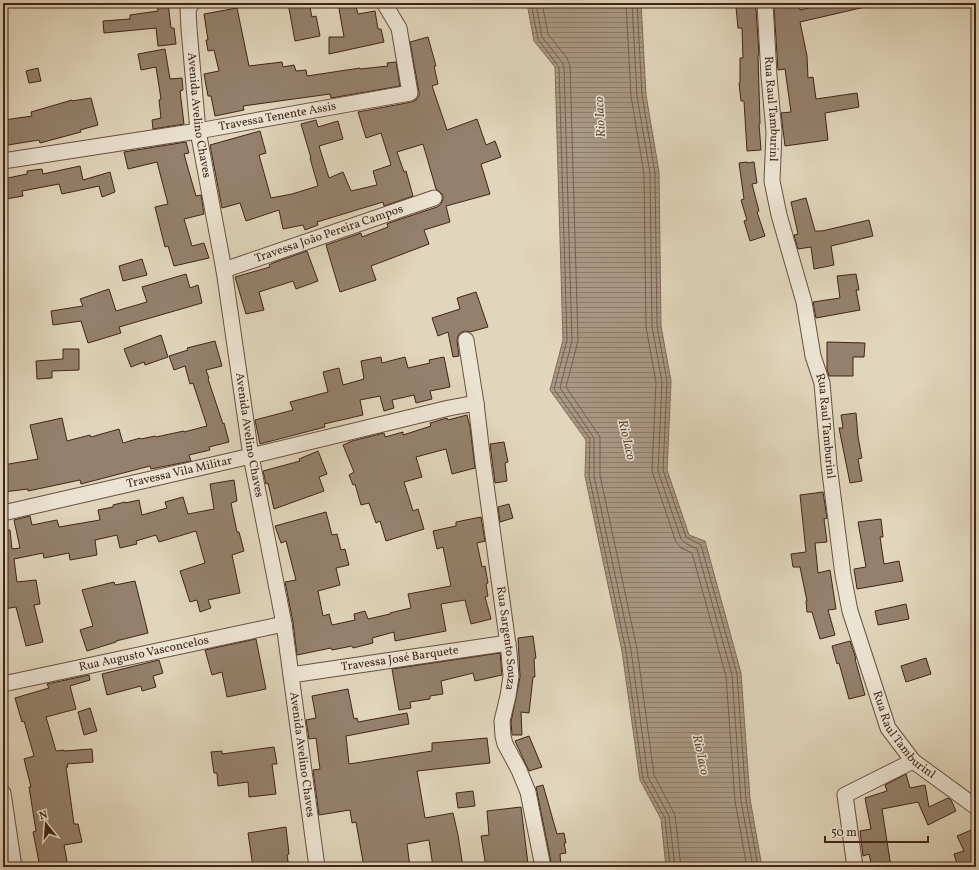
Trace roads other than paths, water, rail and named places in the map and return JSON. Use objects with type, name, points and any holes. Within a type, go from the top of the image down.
[{"type":"street","name":"Avenida Avelino Chaves","points":[[192,3],[188,9],[188,29],[198,131],[224,270],[251,456],[284,624],[317,867]]},
{"type":"street","name":"Travessa Tenente Assis","points":[[3,161],[198,131],[410,93],[399,28],[384,3]]},
{"type":"street","name":"Rua Raul Tamburinl","points":[[765,3],[774,132],[772,181],[778,215],[804,302],[813,356],[822,383],[829,465],[843,575],[850,611],[888,728],[913,762],[976,807]]},
{"type":"street","name":"Travessa João Pereira Campos","points":[[224,270],[434,198]]},
{"type":"street","name":"Rua Sargento Souza","points":[[466,340],[476,403],[508,643],[511,676],[502,721],[503,736],[505,744],[519,770],[528,792],[543,867]]},
{"type":"street","name":"Travessa Vila Militar","points":[[3,513],[251,456],[449,408],[476,403]]},
{"type":"street","name":"Rua Augusto Vasconcelos","points":[[3,684],[284,624]]},
{"type":"street","name":"Travessa José Barquete","points":[[291,675],[508,643]]},
{"type":"street","points":[[854,867],[845,795],[913,762]]},
{"type":"street","points":[[3,793],[14,867]]},
{"type":"water","name":"Rio Iaco","points":[[527,3],[641,3],[646,95],[659,172],[661,326],[671,381],[667,470],[689,535],[705,541],[741,673],[750,799],[762,867],[666,867],[661,819],[640,780],[622,651],[585,476],[586,440],[550,390],[563,340],[555,67],[534,41]]}]
